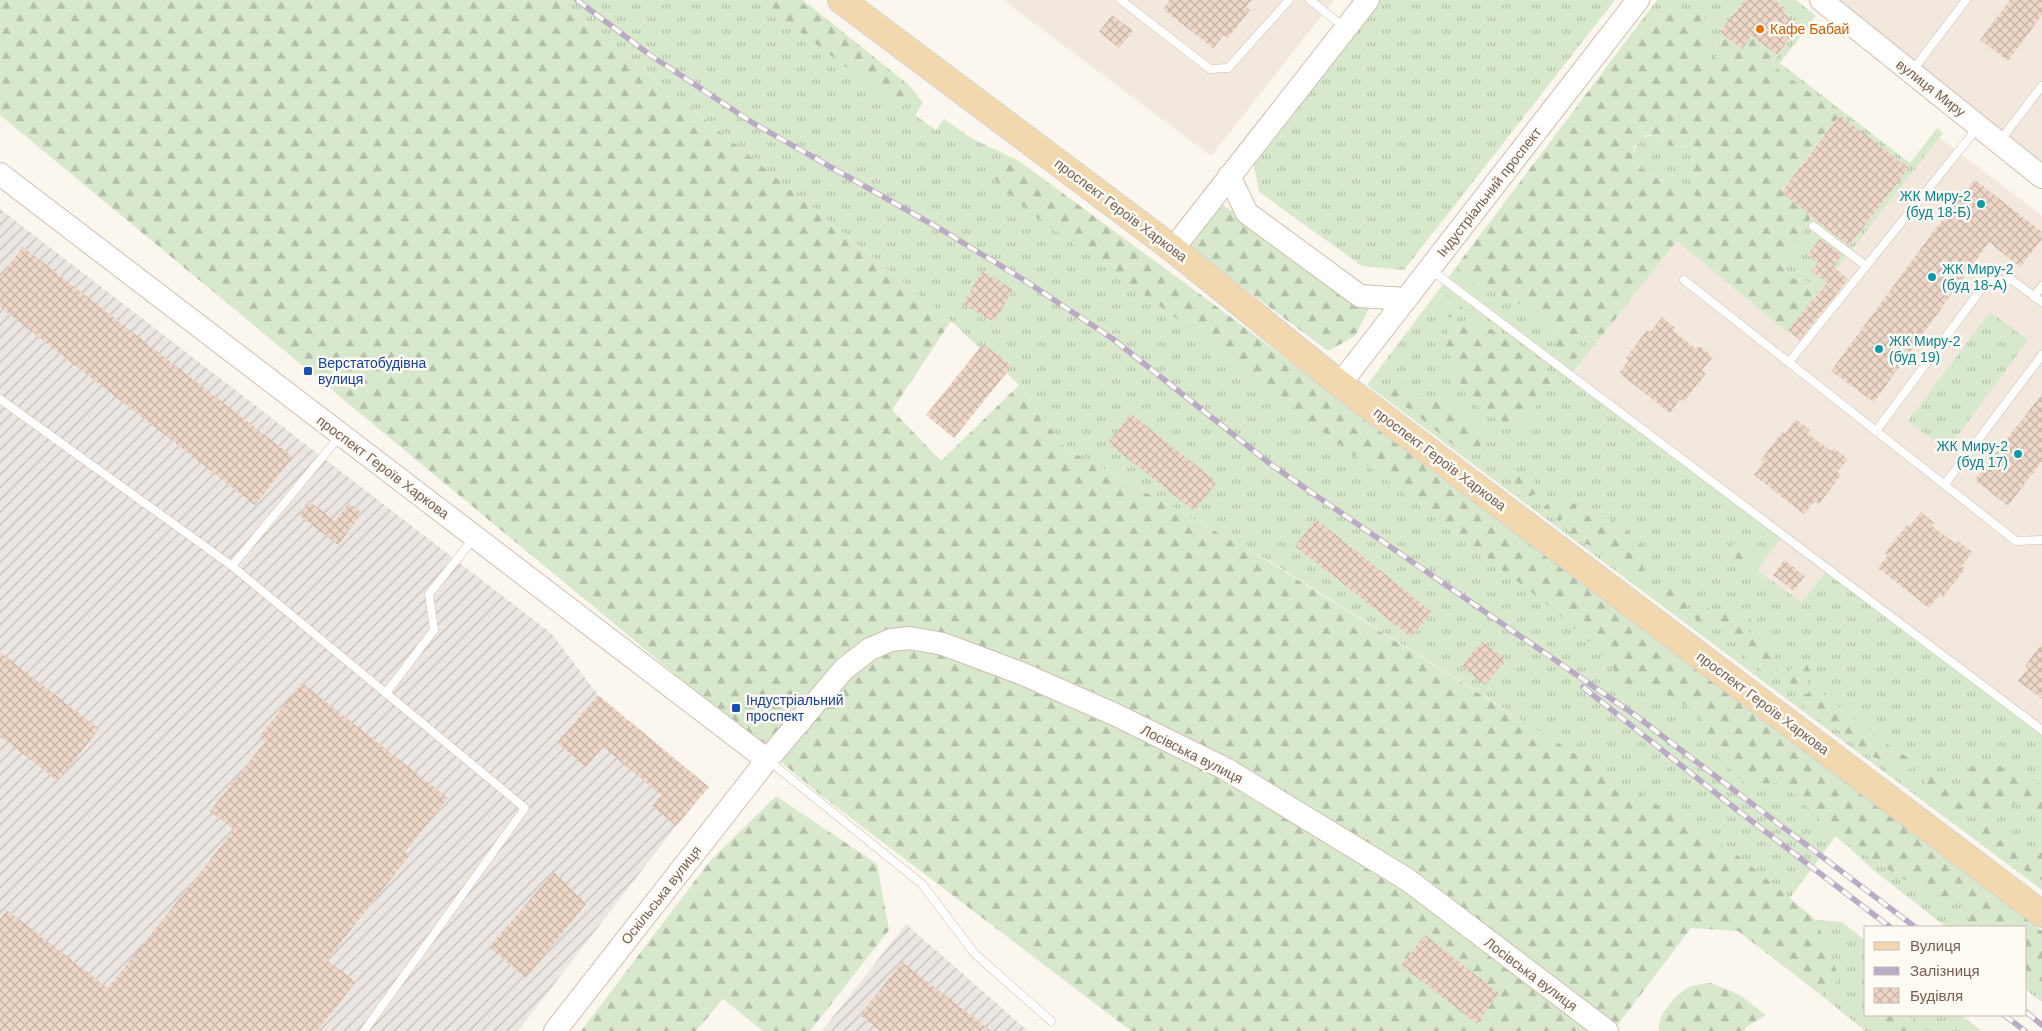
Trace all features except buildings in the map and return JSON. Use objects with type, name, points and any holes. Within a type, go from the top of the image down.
[{"type":"main road","name":"проспект Героїв Харкова","points":[[841,0],[1173,249],[1340,384],[2042,914]]},
{"type":"street","points":[[1173,249],[1368,0]]},
{"type":"street","name":"Індустріальний проспект","points":[[1340,384],[1638,0]]},
{"type":"street","name":"вулиця Миру","points":[[1821,0],[2042,177]]},
{"type":"street","name":"проспект Героїв Харкова","points":[[0,174],[767,760]]},
{"type":"street","points":[[1229,176],[1246,213],[1360,296],[1406,300]]},
{"type":"street","name":"Лосівська вулиця","points":[[767,760],[844,669],[870,649],[892,640],[910,638],[943,644],[1023,674],[1116,715],[1226,769],[1408,880],[1606,1031]]},
{"type":"street","name":"Оскільська вулиця","points":[[555,1031],[767,760]]},
{"type":"lane","points":[[1121,0],[1210,69],[1228,68],[1289,0]]},
{"type":"lane","points":[[1310,0],[1346,28]]},
{"type":"lane","points":[[1910,72],[1966,0]]},
{"type":"lane","points":[[1999,142],[2042,86]]},
{"type":"lane","points":[[1789,362],[1979,126]]},
{"type":"lane","points":[[1813,226],[1866,266]]},
{"type":"lane","points":[[1430,269],[2042,730]]},
{"type":"lane","points":[[1684,280],[2016,541],[2042,540]]},
{"type":"lane","points":[[1876,431],[1988,280],[2012,280],[2042,302]]},
{"type":"lane","points":[[2034,296],[2042,286]]},
{"type":"lane","points":[[1945,484],[2042,355]]},
{"type":"lane","points":[[0,399],[232,566],[525,808],[364,1031]]},
{"type":"lane","points":[[232,566],[340,435]]},
{"type":"lane","points":[[386,693],[434,630],[429,594],[475,537]]},
{"type":"lane","points":[[767,760],[922,884],[975,954],[1051,1021]]},
{"type":"shaded area","points":[[1003,0],[1334,0],[1211,156]]},
{"type":"shaded area","points":[[1817,0],[2042,0],[2042,175]]},
{"type":"shaded area","points":[[1939,137],[2042,216],[2042,730],[1828,569],[1802,602],[1757,569],[1782,535],[1571,376],[1677,241],[1787,332]]},
{"type":"shaded area","points":[[0,209],[552,634],[598,695],[707,789],[676,826],[518,1031],[0,1031]]},
{"type":"shaded area","points":[[906,924],[1028,1031],[822,1031]]},
{"type":"green space","points":[[0,0],[559,0],[951,321],[892,410],[941,461],[1019,385],[1065,448],[1255,553],[1740,857],[1816,920],[1840,979],[1821,995],[1738,931],[1691,928],[1613,1031],[1131,1031],[822,796],[0,115]]},
{"type":"green space","points":[[559,0],[803,0],[910,86],[923,103],[915,115],[936,130],[944,119],[971,138],[1019,161],[2001,926],[1945,926],[1877,873],[1836,836],[1790,898],[1497,704],[1266,559],[1065,448],[1019,385],[951,321]]},
{"type":"green space","points":[[758,0],[799,0],[911,92],[901,109]]},
{"type":"green space","points":[[1364,0],[1615,0],[1404,270],[1362,266],[1259,192],[1251,149]]},
{"type":"green space","points":[[1657,0],[1745,0],[1715,40],[1717,56],[1705,62],[1689,10],[1691,17],[1686,19],[1667,8],[1657,24],[1642,34],[1632,33]]},
{"type":"green space","points":[[1775,0],[1796,0],[1816,16],[1780,63],[1910,163],[1937,128],[1943,133],[1814,298],[1812,283],[1793,278],[1779,265],[1792,247],[1801,245],[1803,231],[1812,215],[1851,244],[1909,168],[1771,64],[1800,26],[1783,13],[1786,9]]},
{"type":"green space","points":[[1695,4],[1701,7],[1705,20],[1709,52],[1704,58],[1705,61],[1717,56],[1715,40],[1720,32],[1742,49],[1752,36],[1777,55],[1771,64],[1840,115],[1781,191],[1812,215],[1803,231],[1806,239],[1802,245],[1792,247],[1780,265],[1793,278],[1812,283],[1814,298],[1787,332],[1677,241],[1602,336],[1574,335],[1554,331],[1527,308],[1463,277],[1459,263],[1632,33],[1642,34],[1657,24],[1667,8],[1679,10],[1686,19],[1690,17],[1689,10]],"holes":[[[1647,135],[1656,135],[1661,143],[1677,147],[1695,146],[1691,168],[1698,183],[1694,191],[1695,200],[1689,202],[1683,187],[1672,174],[1662,181],[1632,163],[1634,147]]]},
{"type":"green space","points":[[1656,135],[1661,143],[1677,147],[1695,146],[1691,168],[1698,183],[1694,191],[1695,200],[1689,202],[1683,187],[1672,174],[1662,181],[1632,163],[1634,152],[1641,140]]},
{"type":"green space","points":[[1019,161],[1220,309],[2042,931],[2042,982],[2027,974],[2027,926],[1972,926],[1957,899],[1924,892],[1835,836],[1797,796],[1776,783],[1745,784],[1718,756],[1697,713],[1663,691],[1622,683],[1609,660],[1549,606],[1190,328],[1034,215],[1000,186],[991,172]]},
{"type":"green space","points":[[1219,202],[1370,307],[1355,336],[1328,351],[1187,245]]},
{"type":"green space","points":[[1459,263],[1463,277],[1527,308],[1554,331],[1574,335],[1602,336],[1571,375],[1783,535],[1757,570],[1802,602],[1828,569],[2042,730],[2042,890],[1367,385]]},
{"type":"green space","points":[[1447,295],[1460,302],[1463,311],[1456,318],[1443,316],[1439,303]]},
{"type":"green space","points":[[1990,312],[2028,340],[1947,450],[1908,421]]},
{"type":"green space","points":[[1461,324],[1484,326],[1512,339],[1537,358],[1545,373],[1553,382],[1526,421],[1516,426],[1484,414],[1462,390],[1446,347],[1448,329]]},
{"type":"green space","points":[[1559,339],[1572,341],[1582,346],[1578,357],[1572,362],[1564,360],[1556,352],[1555,344]]},
{"type":"green space","points":[[1393,380],[1406,383],[1417,395],[1445,403],[1467,417],[1481,430],[1479,438],[1481,449],[1470,453],[1458,449],[1411,410],[1395,401],[1388,394]]},
{"type":"green space","points":[[1528,474],[1539,487],[1536,494],[1523,498],[1515,493],[1511,483],[1519,475]]},
{"type":"green space","points":[[1568,500],[1577,505],[1576,511],[1565,515],[1560,521],[1551,518],[1542,510],[1548,503],[1559,503]]},
{"type":"green space","points":[[1581,515],[1611,519],[1626,529],[1633,539],[1642,546],[1643,573],[1633,576],[1608,559],[1596,548],[1572,538],[1567,527],[1569,518]]},
{"type":"green space","points":[[1741,541],[1750,550],[1750,558],[1744,563],[1737,561],[1730,552],[1734,544]]},
{"type":"green space","points":[[1676,587],[1684,591],[1683,600],[1687,605],[1684,611],[1671,607],[1663,596],[1667,589]]},
{"type":"green space","points":[[1703,604],[1716,611],[1738,611],[1745,614],[1752,622],[1749,635],[1743,638],[1697,622],[1692,614],[1696,607]]},
{"type":"green space","points":[[1752,638],[1763,641],[1773,652],[1777,666],[1777,675],[1765,676],[1757,665],[1744,656],[1742,647]]},
{"type":"green space","points":[[1801,664],[1807,665],[1812,674],[1806,686],[1792,686],[1787,675],[1792,668]]},
{"type":"green space","points":[[1812,685],[1820,687],[1826,697],[1887,744],[1913,761],[1912,768],[1903,772],[1884,761],[1870,756],[1855,746],[1841,732],[1806,713],[1801,696],[1808,693]]},
{"type":"green space","points":[[1992,764],[2000,766],[2016,777],[2028,778],[2042,785],[2042,814],[2038,816],[2021,801],[1996,810],[1970,804],[1966,807],[1965,814],[1958,817],[1938,802],[1924,780],[1930,772],[1947,777],[1953,788],[1952,794],[1958,798],[1967,795],[1972,786],[1966,780],[1967,772],[1973,766]]},
{"type":"green space","points":[[776,796],[877,864],[889,930],[810,1031],[763,1031],[723,999],[696,1031],[581,1031],[710,861]]},
{"type":"green space","points":[[1987,818],[1993,819],[1998,828],[1992,840],[1978,840],[1973,829],[1978,822]]},
{"type":"green space","points":[[2008,838],[2023,850],[2042,853],[2042,880],[2032,876],[2015,863],[1998,854],[1995,845],[2001,839]]},
{"type":"green space","points":[[1816,920],[1842,922],[1864,939],[1864,1016],[1962,1016],[1982,1031],[1865,1031],[1821,995]]},
{"type":"green space","points":[[2027,943],[2042,952],[2042,1002],[2027,991]]},
{"type":"green space","points":[[1711,983],[1740,995],[1766,1015],[1745,1028],[1745,1031],[1659,1031],[1659,1025],[1664,1012],[1675,998],[1692,986]]},
{"type":"green space","points":[[1876,1016],[1909,1016],[1927,1031],[1884,1031]]},
{"type":"railway","points":[[577,0],[650,55],[753,123],[942,230],[1024,280],[1113,339],[1273,466],[1632,713],[1914,926]]},
{"type":"railway","points":[[1583,687],[1732,806],[1889,926]]},
{"type":"railway","points":[[2027,1013],[2042,1025]]},
{"type":"railway","points":[[2005,1016],[2025,1031]]},
{"type":"place","name":"Кафе Бабай","points":[[1760,29]]},
{"type":"place","name":"ЖК Миру-2 (буд 18-Б)","points":[[1981,204]]},
{"type":"place","name":"ЖК Миру-2 (буд 18-А)","points":[[1932,277]]},
{"type":"place","name":"ЖК Миру-2 (буд 19)","points":[[1879,349]]},
{"type":"place","name":"Верстатобудівна вулиця","points":[[308,371]]},
{"type":"place","name":"ЖК Миру-2 (буд 17)","points":[[2018,454]]},
{"type":"place","name":"Індустріальний проспект","points":[[736,708]]}]
